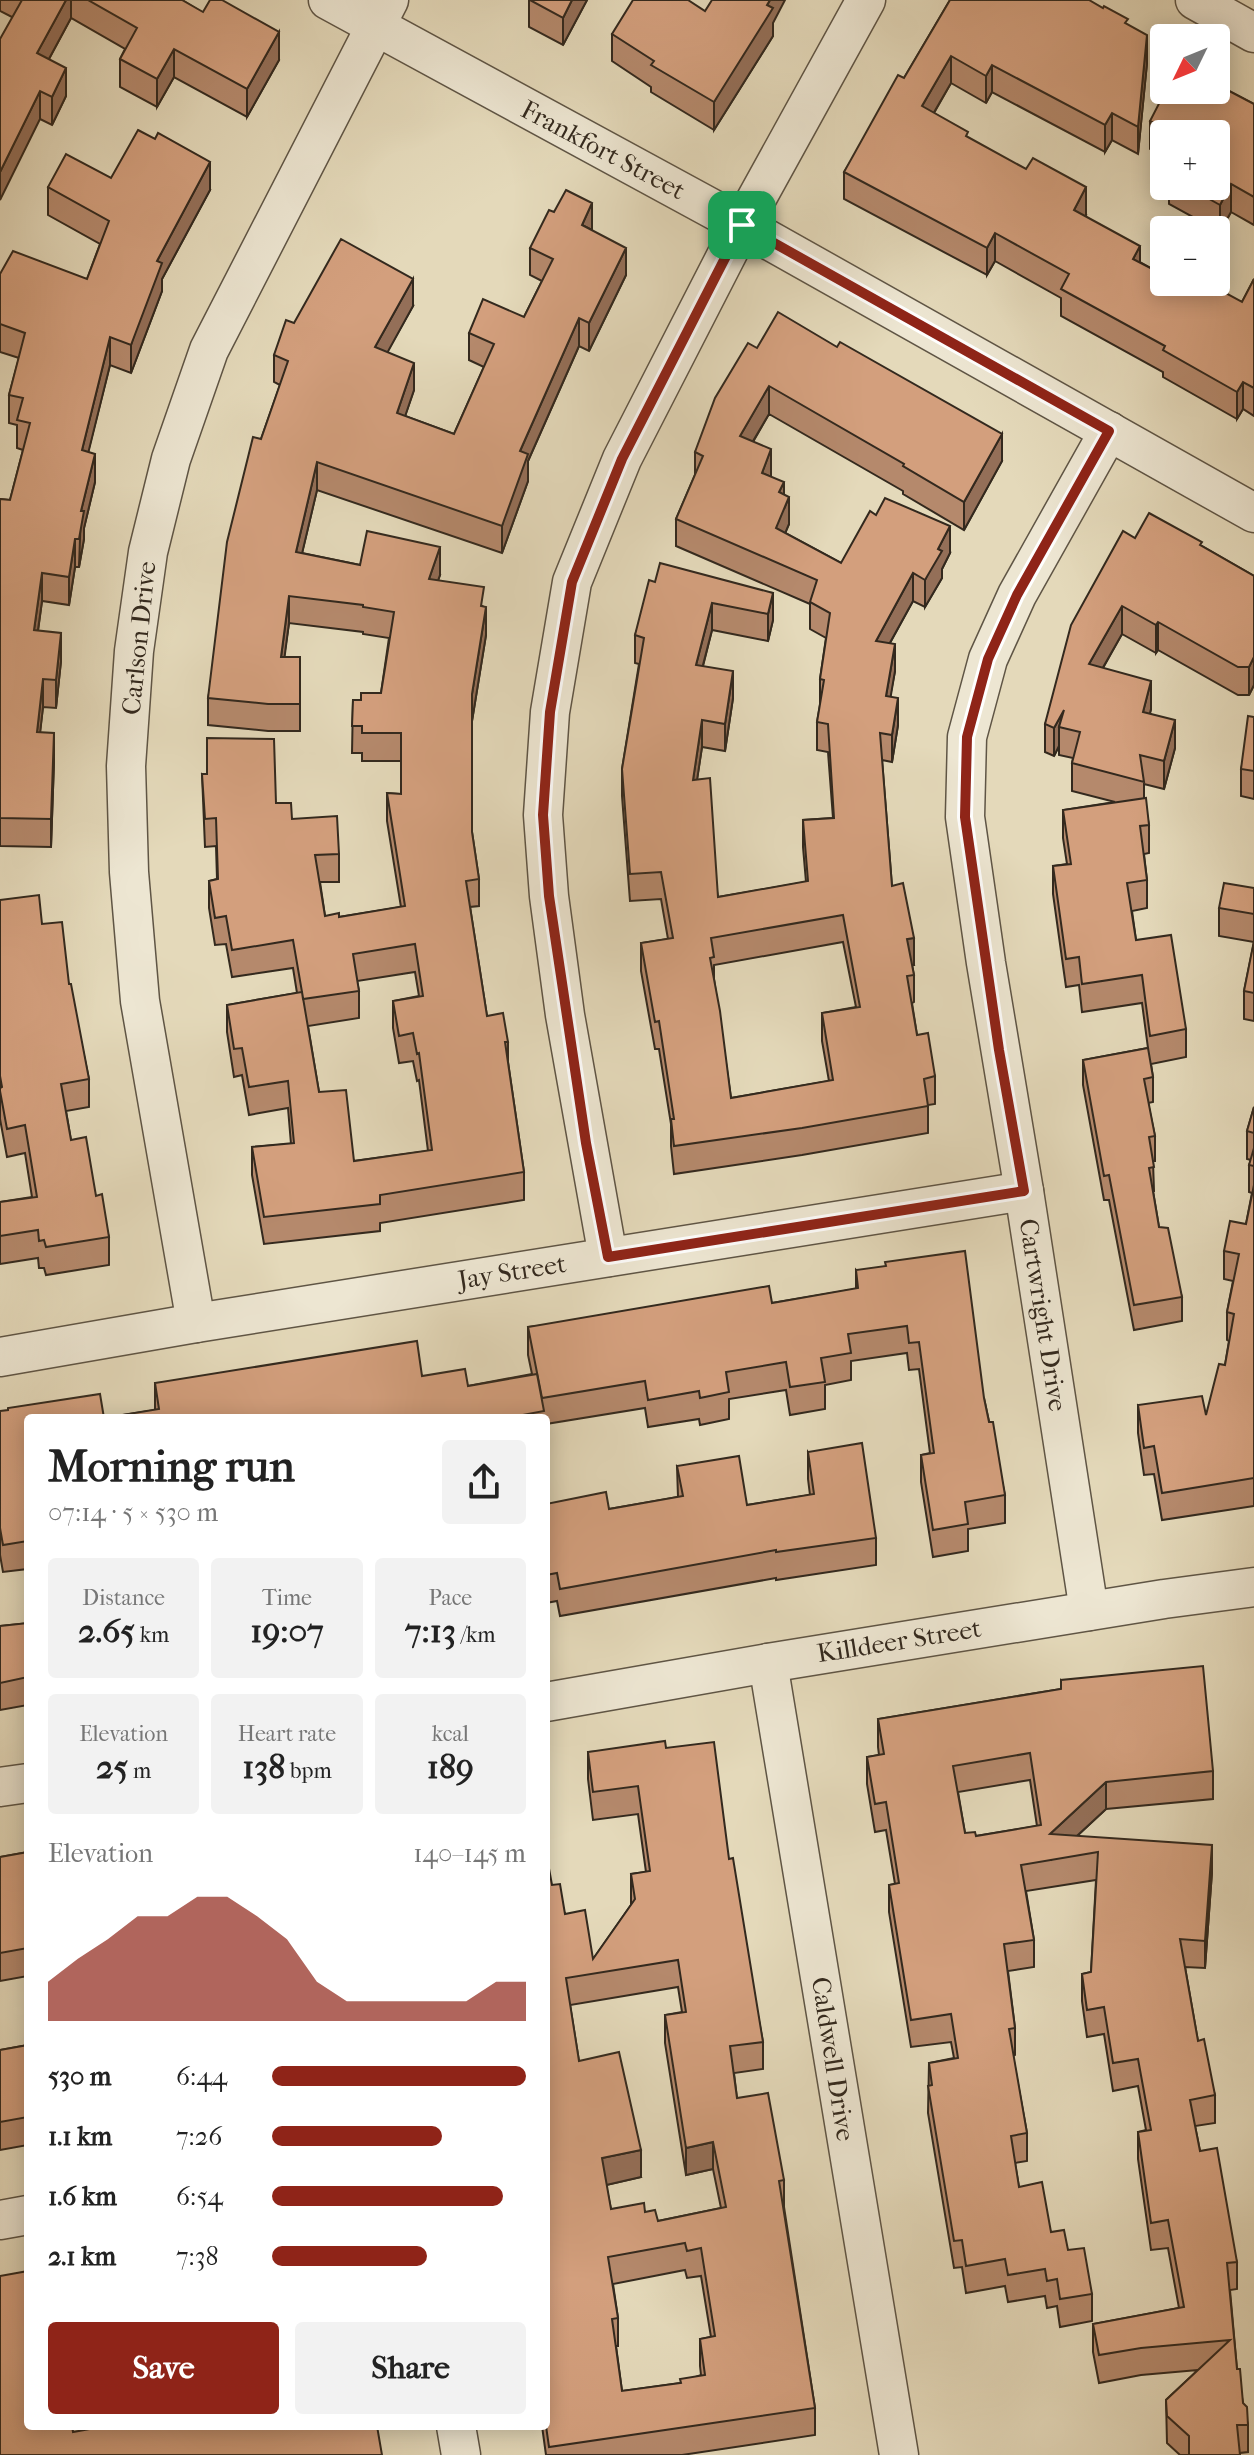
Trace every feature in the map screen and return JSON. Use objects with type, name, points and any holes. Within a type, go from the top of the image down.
[{"type":"street","name":"Frankfort Street","points":[[328,0],[382,13],[742,225],[1254,513]]},
{"type":"street","points":[[608,1257],[584,1129],[549,896],[543,815],[550,712],[572,582],[622,459],[742,225],[866,0]]},
{"type":"street","points":[[1195,0],[1254,33]]},
{"type":"street","name":"Carlson Drive","points":[[196,1323],[140,1001],[129,872],[126,766],[134,651],[148,552],[171,459],[209,350],[382,13]]},
{"type":"street","name":"Cartwright Drive","points":[[1089,1611],[965,817],[967,737],[988,659],[1011,608],[1109,431]]},
{"type":"street","name":"Jay Street","points":[[0,1357],[1024,1191]]},
{"type":"street","name":"Killdeer Street","points":[[550,1701],[768,1663],[1254,1587]]},
{"type":"street","name":"Caldwell Drive","points":[[768,1663],[899,2455]]},
{"type":"street","points":[[0,1787],[24,1784]]},
{"type":"street","points":[[0,2220],[24,2216]]},
{"type":"street","points":[[457,2430],[461,2455]]},
{"type":"building","points":[[22,0],[66,0],[37,53],[66,68],[52,97],[40,91],[0,172],[0,39]]},
{"type":"building","points":[[88,0],[182,0],[203,12],[210,0],[222,0],[279,32],[247,89],[174,49],[157,79],[120,59],[137,28]]},
{"type":"building","points":[[530,0],[572,0],[563,18]]},
{"type":"building","points":[[633,0],[688,0],[705,11],[712,0],[770,0],[767,5],[773,8],[714,102],[651,65],[654,61],[612,34]]},
{"type":"building","points":[[950,0],[1089,0],[1128,19],[1125,23],[1147,35],[1138,127],[1112,113],[1105,125],[992,65],[986,76],[951,56],[922,106],[968,132],[966,136],[1026,169],[1033,158],[1086,187],[1074,210],[1140,246],[1133,259],[1150,268],[1150,296],[1230,295],[1242,302],[1254,279],[1254,388],[1243,382],[1237,392],[1163,350],[1165,346],[1061,289],[1069,274],[995,233],[987,248],[844,172],[898,75],[904,78]]},
{"type":"building","points":[[1230,91],[1254,104],[1254,197],[1230,186],[1230,120],[1151,120],[1159,104],[1230,104]]},
{"type":"building","points":[[138,130],[155,139],[158,133],[210,162],[157,261],[162,263],[131,345],[110,337],[82,450],[95,454],[69,577],[42,573],[34,630],[61,633],[56,680],[43,679],[37,732],[54,733],[51,819],[0,818],[0,499],[10,500],[30,423],[17,420],[23,398],[9,395],[25,333],[0,324],[0,274],[13,251],[87,279],[109,221],[48,187],[66,154],[111,178]]},
{"type":"building","points":[[566,190],[592,203],[582,225],[626,248],[589,323],[579,318],[520,451],[528,454],[502,526],[317,462],[296,552],[360,565],[367,531],[440,547],[429,579],[484,587],[481,606],[486,607],[472,694],[472,832],[479,879],[466,881],[487,1016],[503,1013],[524,1172],[380,1195],[380,1204],[264,1217],[252,1147],[294,1143],[288,1081],[249,1087],[242,1048],[234,1049],[227,1005],[302,992],[293,940],[232,950],[226,916],[215,918],[209,881],[218,879],[216,818],[205,819],[202,774],[207,774],[207,738],[274,739],[276,803],[291,803],[292,819],[337,816],[339,854],[315,855],[325,916],[339,913],[339,917],[405,906],[387,793],[401,794],[401,733],[362,733],[362,726],[352,726],[353,700],[361,700],[361,693],[381,693],[394,612],[289,596],[281,657],[300,657],[300,704],[208,698],[227,542],[253,437],[261,439],[288,361],[274,355],[286,320],[294,323],[341,239],[413,279],[375,347],[414,363],[397,413],[454,434],[494,344],[469,333],[483,299],[524,317],[553,259],[530,248],[549,210],[554,212]],"holes":[[[415,944],[423,996],[393,1001],[399,1036],[413,1033],[419,1053],[432,1150],[354,1161],[346,1090],[319,1092],[303,999],[359,991],[353,954]]]},
{"type":"building","points":[[778,312],[837,347],[840,342],[1002,434],[964,502],[769,386],[740,436],[771,449],[762,473],[784,482],[779,492],[789,497],[776,528],[841,563],[870,511],[876,515],[885,498],[950,526],[938,549],[942,551],[925,580],[913,573],[876,641],[895,644],[886,696],[898,698],[892,735],[880,733],[892,886],[903,883],[914,938],[907,939],[914,975],[907,976],[917,1035],[928,1033],[935,1076],[924,1079],[928,1106],[674,1146],[671,1119],[674,1119],[659,1021],[655,1022],[641,943],[673,938],[661,872],[630,874],[622,769],[644,638],[635,635],[649,580],[655,582],[660,563],[773,593],[768,614],[712,603],[696,665],[733,671],[725,724],[702,720],[693,780],[710,778],[718,897],[808,881],[803,820],[834,818],[828,724],[817,722],[830,613],[810,602],[817,580],[676,519],[703,456],[695,452],[715,398],[748,343],[757,348]],"holes":[[[843,915],[860,1007],[822,1013],[833,1080],[731,1098],[710,958],[714,957],[711,938]]]},
{"type":"building","points":[[1149,513],[1202,542],[1200,545],[1254,576],[1254,657],[1249,667],[1238,667],[1158,622],[1156,625],[1122,606],[1089,664],[1151,681],[1143,712],[1175,720],[1164,761],[1140,755],[1144,782],[1072,763],[1080,732],[1059,727],[1064,710],[1054,728],[1045,724],[1071,625],[1123,531],[1135,538]]},
{"type":"building","points":[[1248,716],[1254,717],[1254,771],[1241,769]]},
{"type":"building","points":[[1146,798],[1149,825],[1140,826],[1147,880],[1127,883],[1136,940],[1171,935],[1186,1029],[1150,1036],[1142,975],[1082,984],[1079,957],[1066,959],[1053,866],[1071,864],[1063,810]]},
{"type":"building","points":[[1224,883],[1254,888],[1254,914],[1219,908]]},
{"type":"building","points":[[39,895],[42,924],[62,922],[69,984],[89,1079],[61,1084],[71,1140],[86,1137],[96,1196],[102,1194],[109,1237],[46,1247],[44,1240],[39,1241],[38,1230],[0,1236],[0,1202],[37,1197],[25,1125],[7,1129],[0,1091],[0,900]]},
{"type":"building","points":[[1254,941],[1254,993],[1244,991]]},
{"type":"building","points":[[1148,1048],[1153,1077],[1144,1079],[1155,1136],[1149,1137],[1154,1167],[1149,1168],[1159,1227],[1168,1228],[1182,1297],[1134,1305],[1109,1175],[1104,1176],[1083,1060]]},
{"type":"building","points":[[1254,1107],[1254,1133],[1247,1131]]},
{"type":"building","points":[[1254,1148],[1254,1166],[1249,1165]]},
{"type":"building","points":[[1254,1185],[1254,1478],[1162,1493],[1154,1446],[1144,1448],[1138,1405],[1202,1396],[1206,1415],[1219,1364],[1225,1365],[1234,1314],[1227,1312],[1239,1254],[1224,1251],[1230,1221],[1246,1224]]},
{"type":"building","points":[[965,1251],[984,1398],[989,1422],[993,1422],[1005,1495],[965,1502],[968,1524],[933,1530],[921,1455],[934,1453],[919,1342],[909,1343],[907,1326],[848,1334],[851,1353],[821,1358],[825,1382],[790,1387],[786,1362],[726,1372],[729,1392],[700,1398],[699,1391],[648,1400],[645,1381],[542,1398],[528,1327],[769,1286],[772,1303],[858,1288],[856,1270],[886,1266],[885,1262]]},
{"type":"building","points":[[417,1341],[422,1376],[465,1369],[468,1386],[537,1374],[544,1411],[528,1414],[128,1414],[159,1409],[155,1383]]},
{"type":"building","points":[[100,1394],[103,1414],[24,1414],[24,1542],[3,1545],[0,1528],[0,1411]]},
{"type":"building","points":[[862,1443],[876,1538],[776,1550],[560,1589],[557,1573],[550,1574],[550,1503],[606,1492],[609,1509],[683,1496],[677,1466],[739,1456],[747,1505],[814,1494],[808,1452]]},
{"type":"building","points":[[24,1623],[24,1678],[0,1683],[0,1626]]},
{"type":"building","points":[[1203,1666],[1213,1771],[1106,1782],[1050,1834],[1212,1845],[1205,1941],[1180,1939],[1198,2041],[1204,2039],[1215,2095],[1190,2100],[1200,2151],[1217,2148],[1237,2262],[1227,2263],[1237,2369],[1240,2369],[1243,2403],[1247,2407],[1248,2425],[1237,2425],[1240,2455],[1189,2455],[1189,2436],[1167,2416],[1166,2400],[1230,2340],[1099,2355],[1093,2324],[1184,2307],[1168,2220],[1151,2223],[1138,2132],[1151,2130],[1138,2059],[1113,2063],[1104,2007],[1087,2010],[1082,1974],[1091,1972],[1098,1852],[1021,1865],[1034,1940],[1004,1944],[1015,2028],[1009,2029],[1027,2133],[1011,2136],[1019,2187],[1042,2182],[1051,2232],[1064,2230],[1068,2250],[1084,2248],[1092,2294],[1060,2299],[1057,2279],[1047,2281],[1045,2269],[1008,2275],[1005,2259],[966,2266],[962,2240],[954,2241],[928,2086],[932,2085],[929,2063],[958,2058],[951,2014],[911,2020],[889,1885],[899,1883],[886,1802],[875,1804],[867,1757],[884,1754],[878,1719],[1061,1689],[1061,1680]],"holes":[[[1030,1753],[1041,1825],[976,1836],[975,1832],[965,1833],[953,1766]]]},
{"type":"building","points":[[665,1741],[666,1748],[714,1742],[729,1859],[733,1858],[763,2042],[730,2046],[737,2098],[768,2093],[784,2180],[779,2181],[815,2408],[549,2447],[547,2430],[550,2430],[550,1874],[552,1885],[560,1884],[565,1914],[585,1910],[593,1959],[635,1899],[631,1874],[650,1871],[638,1786],[593,1792],[588,1752]],"holes":[[[678,1960],[686,2012],[665,2015],[686,2148],[713,2142],[726,2207],[658,2221],[655,2210],[645,2212],[644,2203],[611,2209],[602,2158],[641,2150],[619,2052],[579,2061],[566,1978]],[[685,2243],[687,2251],[701,2248],[715,2336],[700,2339],[705,2375],[680,2379],[681,2383],[622,2391],[612,2319],[618,2318],[608,2257]]]},
{"type":"building","points":[[24,1853],[24,1949],[0,1953],[0,1857]]},
{"type":"building","points":[[24,2046],[24,2118],[0,2122],[0,2050]]},
{"type":"building","points":[[24,2272],[24,2430],[378,2430],[382,2455],[0,2455],[0,2276]]},
{"type":"route","points":[[742,225],[1109,431],[1017,595],[988,659],[967,737],[965,817],[999,1050],[1024,1191],[608,1257],[565,1015],[549,896],[543,815],[550,712],[572,582],[622,459],[742,225]]}]
